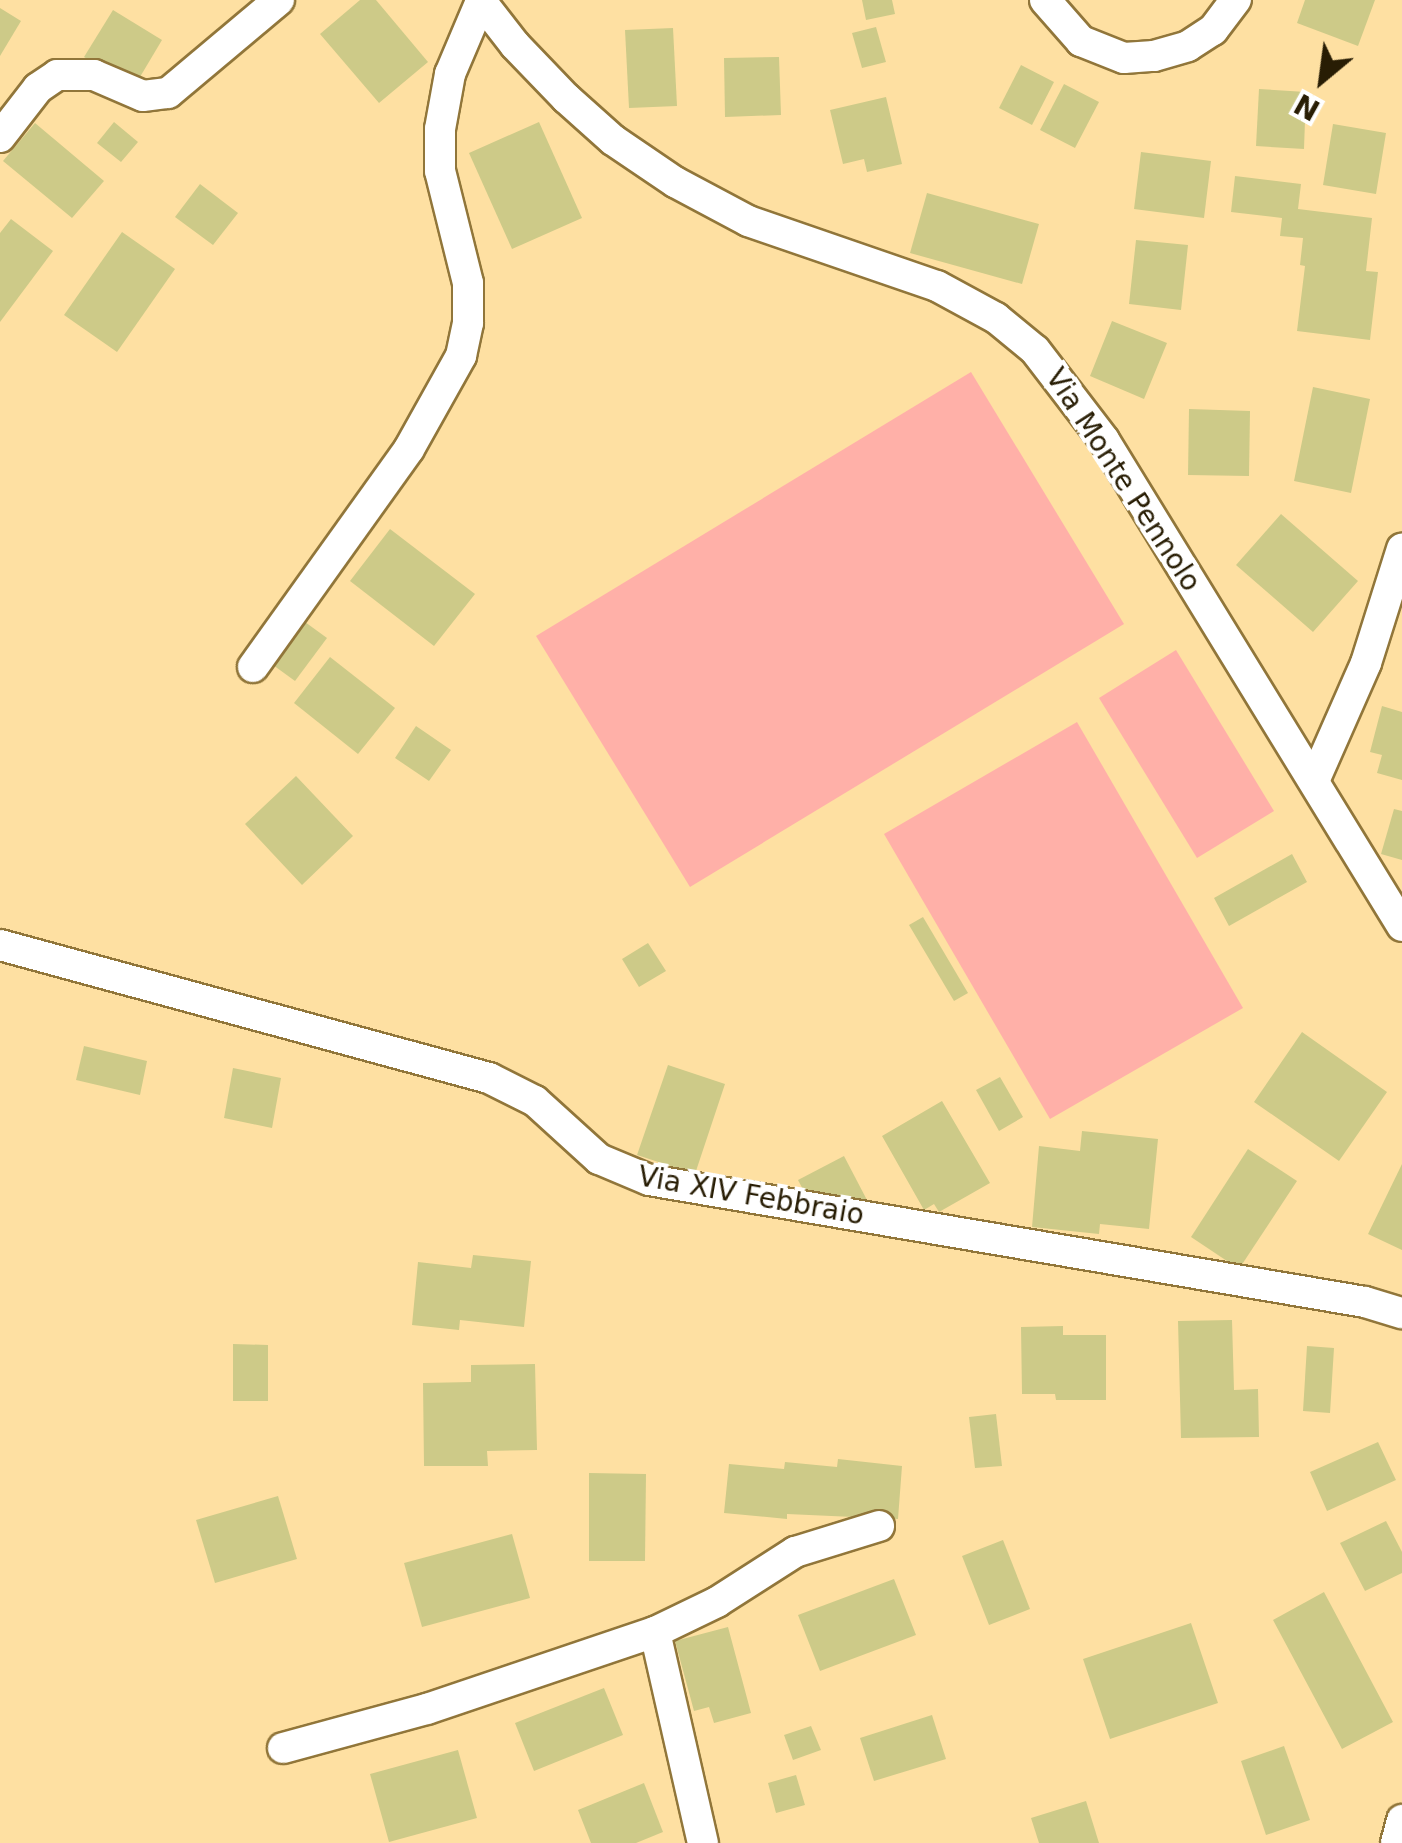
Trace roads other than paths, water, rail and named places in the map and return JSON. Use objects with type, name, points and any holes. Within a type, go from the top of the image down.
[{"type":"street","points":[[0,137],[38,88],[57,75],[94,75],[142,96],[168,93],[279,0]]},
{"type":"street","points":[[1045,0],[1069,31],[1094,49],[1139,58],[1172,52],[1201,39],[1236,0]]},
{"type":"street","points":[[253,667],[409,448],[461,356],[468,323],[468,283],[440,171],[440,129],[450,74],[481,1]]},
{"type":"street","name":"Via Monte Pennolo","points":[[481,1],[515,45],[575,107],[613,140],[675,182],[748,221],[938,286],[1024,339],[1071,392],[1097,430],[1402,926]]},
{"type":"street","points":[[1314,780],[1366,663],[1402,550]]},
{"type":"street","name":"Via XIV Febbraio","points":[[0,945],[489,1078],[535,1101],[599,1159],[650,1180],[1365,1302],[1402,1313]]},
{"type":"street","name":"Via XIV Febbraio","points":[[1365,1302],[1402,1322]]},
{"type":"street","points":[[283,1748],[426,1709],[656,1632],[717,1602],[795,1552],[879,1526]]},
{"type":"street","points":[[656,1632],[703,1843]]},
{"type":"street","points":[[1396,1843],[1402,1820]]}]
